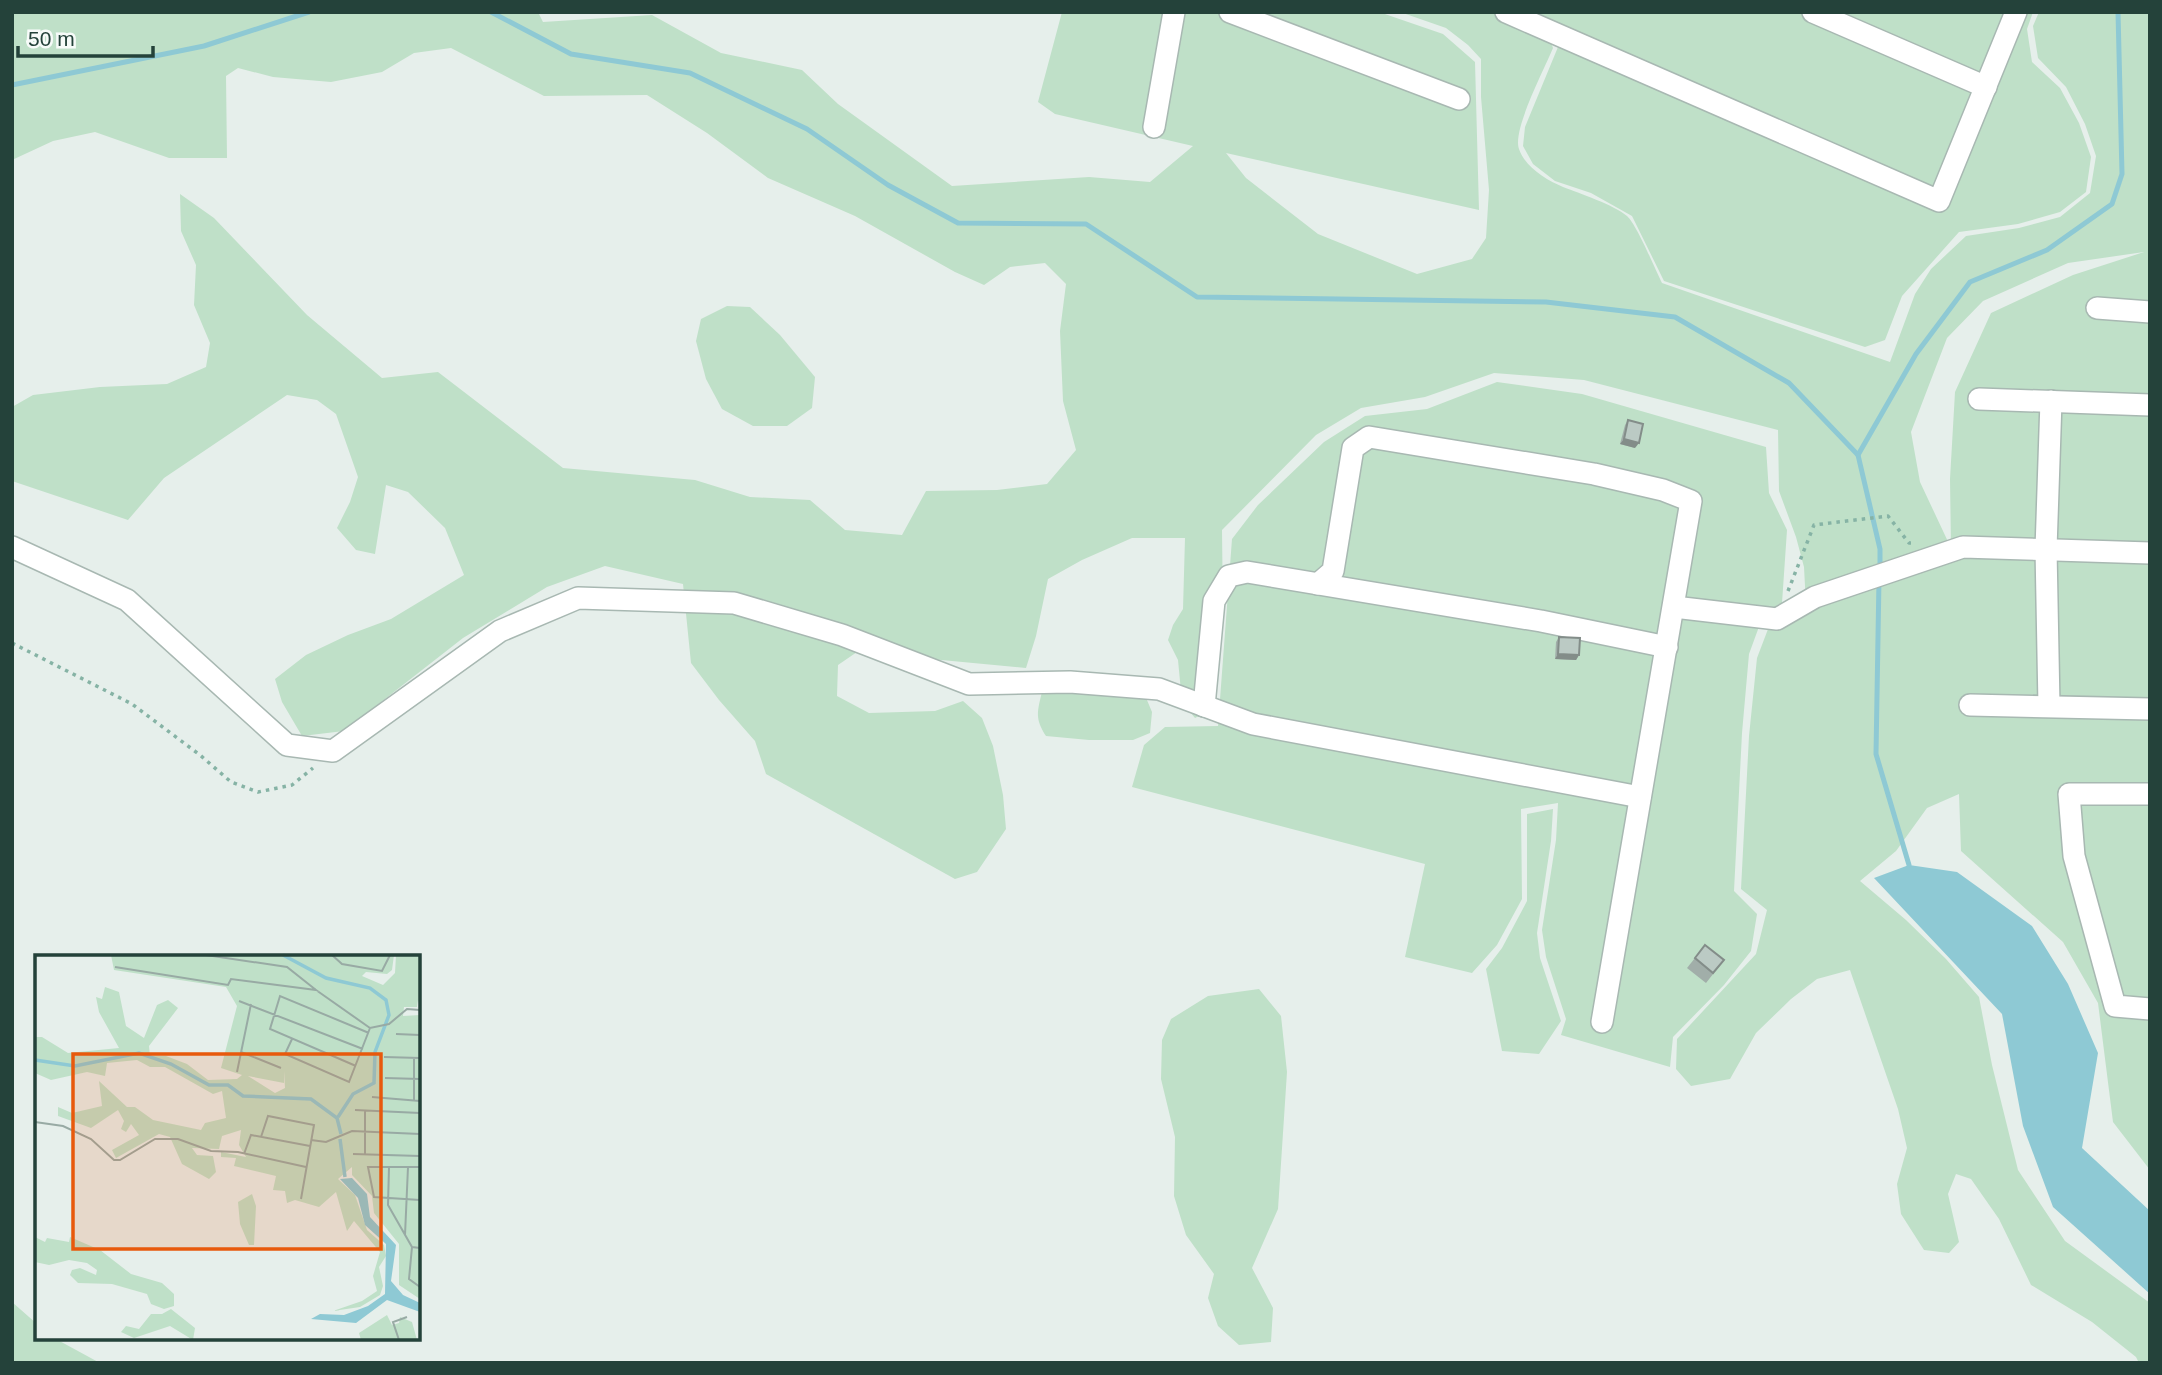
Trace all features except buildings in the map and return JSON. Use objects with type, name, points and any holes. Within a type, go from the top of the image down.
[{"type":"street","points":[[1154,127],[1174,12]]},
{"type":"street","points":[[1230,12],[1459,99]]},
{"type":"street","points":[[1506,12],[1939,201],[2017,12]]},
{"type":"street","points":[[1813,12],[1986,87]]},
{"type":"street","points":[[2097,308],[2150,312]]},
{"type":"street","points":[[1979,399],[2150,405]]},
{"type":"street","points":[[2049,706],[2046,550],[2051,401]]},
{"type":"street","points":[[1318,584],[1333,570],[1353,448],[1369,438],[1594,474],[1663,490],[1690,501],[1602,1022]]},
{"type":"street","points":[[12,547],[127,600],[287,745],[333,751],[499,631],[578,598],[734,603],[842,635],[969,684],[1070,682],[1159,689],[1253,724],[1640,797]]},
{"type":"street","points":[[1674,607],[1777,619],[1815,597],[1963,547],[2150,553]]},
{"type":"street","points":[[1204,706],[1214,601],[1229,576],[1247,572],[1541,621],[1667,647]]},
{"type":"street","points":[[1969,705],[2150,709]]},
{"type":"street","points":[[2150,794],[2069,794],[2074,856],[2115,1006],[2150,1009]]},
{"type":"path","points":[[1777,619],[1814,525],[1888,516]]},
{"type":"path","points":[[12,643],[132,704],[200,754],[231,782],[258,792],[292,785],[333,751]]},
{"type":"green space","points":[[12,12],[538,12],[543,22],[652,15],[721,53],[802,70],[838,104],[952,186],[1089,177],[1150,182],[1193,146],[1055,114],[1038,102],[1062,12],[1379,12],[1443,34],[1475,62],[1479,210],[1226,153],[1246,178],[1318,234],[1417,274],[1472,259],[1486,238],[1489,190],[1481,97],[1481,59],[1446,28],[1400,12],[1512,12],[1545,27],[1553,48],[1520,128],[1519,149],[1531,167],[1556,184],[1627,216],[1641,237],[1662,283],[1890,362],[1915,294],[1931,269],[1966,236],[2019,228],[2060,217],[2090,193],[2096,156],[2085,124],[2066,87],[2038,58],[2033,26],[2039,12],[2150,12],[2150,1170],[2113,1122],[2098,1003],[2063,942],[1961,851],[1959,794],[1927,808],[1896,851],[1860,881],[1906,920],[1946,959],[1979,997],[1992,1065],[2018,1170],[2065,1241],[2150,1303],[2150,1363],[2139,1363],[2136,1357],[2092,1322],[2031,1285],[1999,1219],[1971,1179],[1956,1174],[1948,1194],[1959,1242],[1949,1253],[1924,1250],[1901,1214],[1897,1184],[1907,1148],[1898,1109],[1850,970],[1817,979],[1791,999],[1756,1033],[1730,1079],[1691,1086],[1676,1069],[1677,1039],[1756,954],[1767,910],[1741,889],[1749,736],[1757,658],[1773,616],[1806,605],[1804,567],[1779,491],[1778,430],[1584,380],[1494,373],[1425,397],[1361,408],[1316,435],[1222,530],[1223,615],[1215,708],[1195,718],[1182,702],[1178,660],[1168,640],[1183,609],[1185,538],[1132,538],[1082,560],[1048,579],[1026,668],[857,652],[838,665],[837,696],[869,713],[935,711],[963,701],[982,718],[993,746],[1003,795],[1006,829],[977,872],[955,879],[766,774],[755,741],[691,663],[683,584],[605,566],[547,587],[463,638],[344,731],[302,736],[282,702],[275,679],[306,655],[391,619],[464,575],[445,528],[408,492],[386,485],[375,554],[356,550],[337,528],[350,502],[358,477],[336,414],[317,400],[287,395],[164,478],[128,520],[12,481],[12,407],[33,395],[100,387],[167,384],[206,367],[210,343],[194,305],[196,265],[181,231],[180,194],[214,218],[307,315],[382,378],[438,372],[563,468],[695,480],[750,497],[810,500],[845,530],[902,535],[926,491],[997,490],[1047,484],[1076,450],[1063,401],[1060,331],[1066,284],[1045,263],[1010,267],[984,285],[955,272],[855,216],[768,178],[707,133],[647,95],[544,96],[451,48],[414,53],[382,72],[331,82],[273,77],[238,68],[226,76],[227,158],[169,158],[95,132],[53,141],[12,160]],"holes":[[[2144,252],[2073,275],[1991,313],[1955,392],[1950,479],[1951,548],[1920,482],[1911,432],[1947,338],[1983,301],[2068,263]]]},
{"type":"green space","points":[[1530,12],[2033,12],[2027,29],[2032,62],[2060,88],[2079,123],[2091,157],[2086,192],[2060,212],[2018,224],[1959,232],[1902,296],[1885,340],[1865,347],[1664,281],[1632,216],[1591,193],[1555,181],[1533,164],[1523,146],[1525,127],[1558,47],[1549,23]]},
{"type":"green space","points":[[727,306],[750,307],[780,335],[815,377],[812,408],[787,426],[753,426],[722,409],[706,379],[696,341],[701,319]]},
{"type":"green space","points":[[1497,382],[1582,394],[1766,447],[1769,493],[1787,530],[1782,603],[1764,613],[1749,654],[1742,733],[1734,891],[1757,914],[1751,951],[1724,985],[1673,1037],[1670,1067],[1561,1035],[1566,1019],[1546,957],[1542,930],[1556,840],[1558,803],[1521,809],[1522,899],[1497,945],[1472,973],[1405,957],[1425,864],[1132,787],[1144,745],[1165,727],[1218,726],[1232,539],[1258,505],[1324,442],[1365,416],[1427,409]]},
{"type":"green space","points":[[1055,688],[1144,693],[1152,712],[1150,733],[1133,740],[1046,736],[1040,725],[1039,705],[1042,692]]},
{"type":"green space","points":[[1553,809],[1551,841],[1537,933],[1540,958],[1561,1021],[1539,1054],[1502,1051],[1486,969],[1502,948],[1527,901],[1527,814]]},
{"type":"green space","points":[[1259,989],[1281,1016],[1287,1072],[1278,1209],[1252,1268],[1273,1308],[1271,1342],[1239,1345],[1218,1326],[1208,1298],[1214,1274],[1186,1235],[1174,1196],[1175,1137],[1161,1079],[1162,1040],[1171,1019],[1208,996]]},
{"type":"green space","points":[[12,1302],[35,1322],[35,1340],[58,1340],[100,1363],[12,1363]]},
{"type":"water","points":[[1909,865],[1957,872],[2032,926],[2068,984],[2098,1053],[2082,1148],[2150,1211],[2150,1294],[2053,1207],[2023,1126],[2002,1014],[1874,878]]},
{"type":"waterway","points":[[12,85],[204,46],[309,12]]},
{"type":"waterway","points":[[491,12],[571,54],[690,73],[807,129],[888,185],[958,223],[1086,224],[1197,297],[1546,302],[1675,317],[1789,383],[1858,455],[1880,549],[1880,569]]},
{"type":"waterway","points":[[1858,455],[1916,354],[1970,282],[2047,250],[2112,204],[2122,174],[2118,12]]},
{"type":"waterway","points":[[1879,579],[1876,754],[1909,865]]}]
